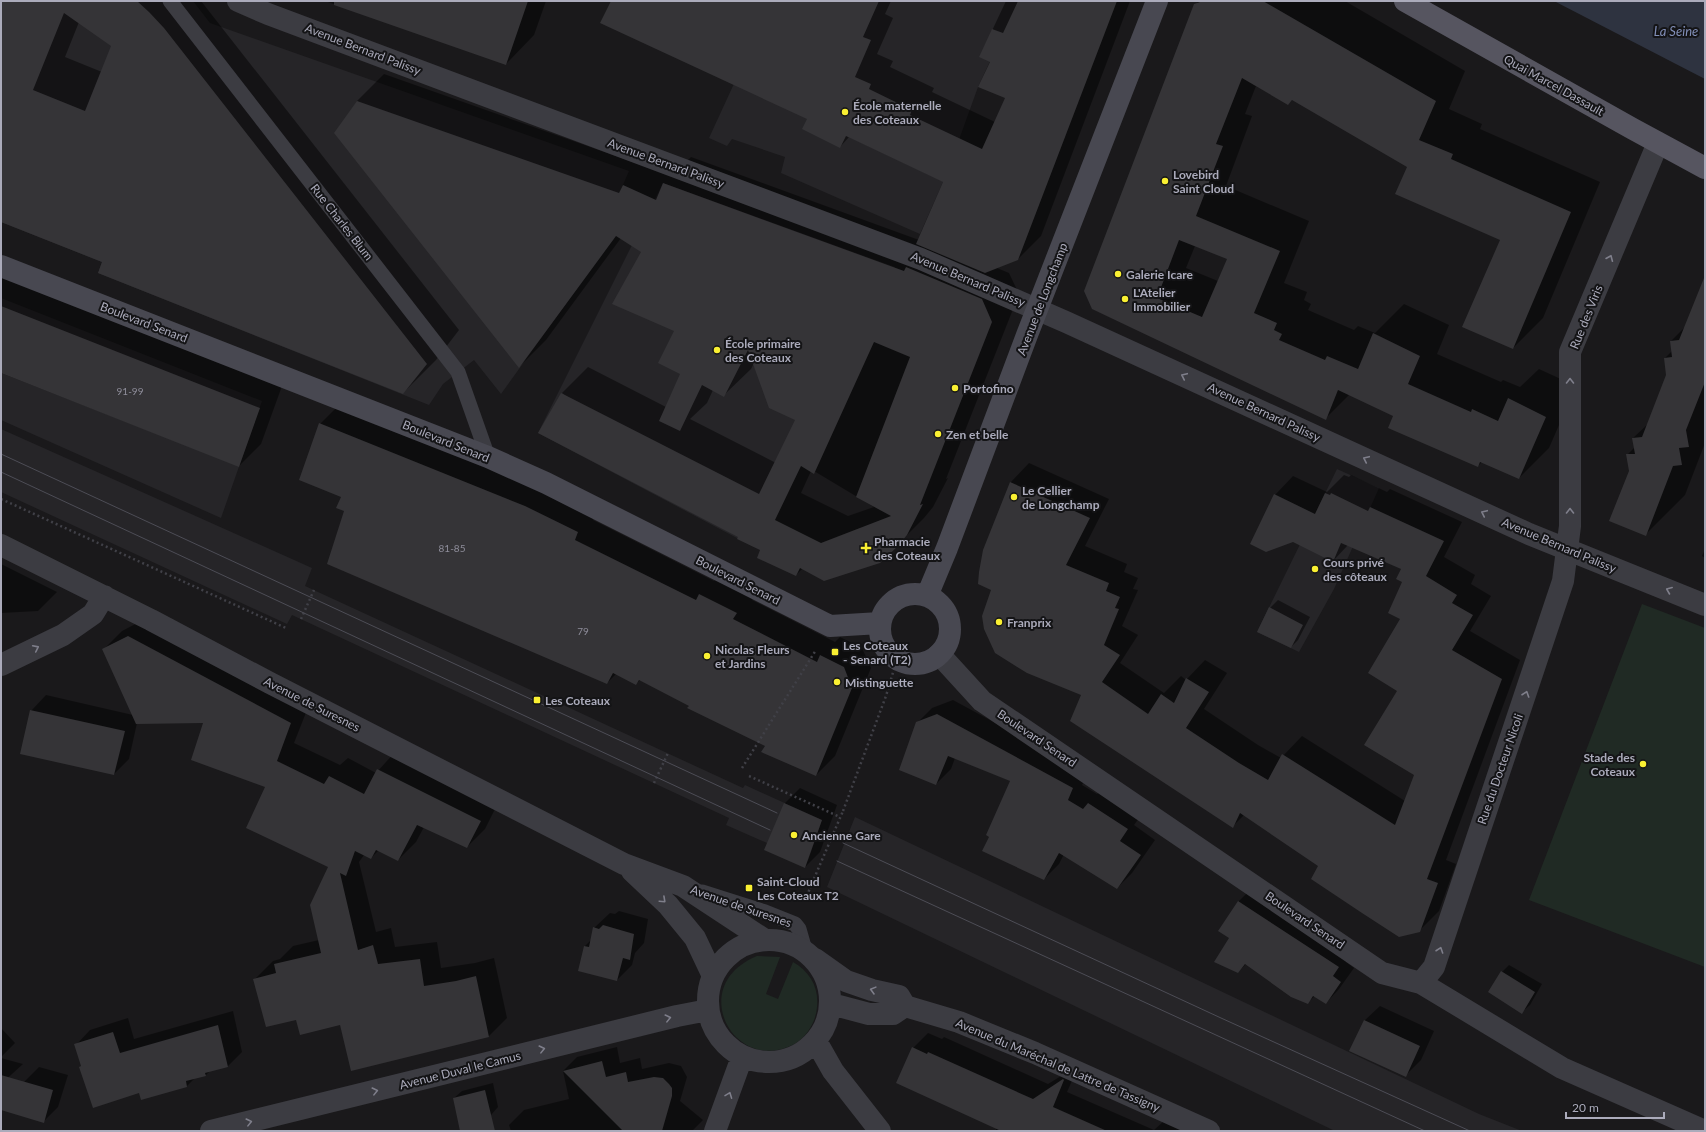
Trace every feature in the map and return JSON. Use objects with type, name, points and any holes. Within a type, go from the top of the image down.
[{"type":"main road","name":"Quai Marcel Dassault","points":[[1405,1],[1705,168]]},
{"type":"street","name":"Avenue Bernard Palissy","points":[[238,1],[921,258],[1037,309],[1522,530],[1705,605]]},
{"type":"street","name":"Avenue de Longchamp","points":[[927,596],[947,548],[1037,309],[1157,1]]},
{"type":"street","name":"Rue des Viris","points":[[1567,549],[1570,526],[1570,352],[1658,143]]},
{"type":"street","name":"Boulevard Senard","points":[[1,266],[488,457],[546,483],[830,626]]},
{"type":"street","name":"Avenue de Suresnes","points":[[1,545],[104,596],[624,864],[683,886],[765,940]]},
{"type":"street","name":"Rue du Docteur Nicoli","points":[[1421,983],[1434,967],[1437,960],[1564,581],[1567,549]]},
{"type":"street","points":[[915,594],[927,596],[941,605],[947,615],[950,627],[946,644],[939,654],[930,661],[919,664],[906,663],[892,656],[885,646],[880,635],[880,623],[884,612],[892,603],[902,596],[915,594]]},
{"type":"street","points":[[1,664],[64,634],[93,614],[104,596]]},
{"type":"street","points":[[830,626],[880,623]]},
{"type":"street","name":"Boulevard Senard","points":[[939,654],[982,701],[1382,973],[1421,983],[1562,1068],[1705,1131]]},
{"type":"street","name":"Avenue de Suresnes","points":[[624,864],[668,905],[690,932],[713,976]]},
{"type":"street","points":[[765,940],[786,942],[810,955],[828,980],[831,1004],[827,1024],[816,1042],[801,1054],[782,1062],[761,1063],[742,1057],[726,1045],[715,1029],[708,1010],[709,993],[713,976],[726,958],[744,945],[765,940]]},
{"type":"street","name":"Avenue du Maréchal de Lattre de Tassigny","points":[[810,955],[846,981],[872,990],[899,996],[905,1006],[959,1022],[1035,1052],[1209,1131]]},
{"type":"street","points":[[831,1004],[869,1014],[893,1014],[905,1006]]},
{"type":"street","name":"Avenue Duval le Camus","points":[[211,1131],[677,1016],[708,1010]]},
{"type":"street","points":[[816,1042],[833,1071],[880,1131]]},
{"type":"street","points":[[715,1131],[742,1057]]},
{"type":"lane","name":"Rue Charles Blum","points":[[170,1],[458,372],[488,457]]},
{"type":"lane","name":"Avenue de Suresnes","points":[[683,886],[765,912],[795,924],[799,929],[810,955]]},
{"type":"path","points":[[1,499],[286,628]]},
{"type":"path","points":[[301,619],[314,590]]},
{"type":"path","points":[[742,768],[830,626]]},
{"type":"path","points":[[810,888],[843,811],[886,696],[897,659]]},
{"type":"path","points":[[654,783],[668,753]]},
{"type":"path","points":[[749,776],[840,818]]},
{"type":"shaded area","points":[[1,1],[193,1],[210,23],[629,171],[578,287],[501,394],[474,360],[443,384],[429,405],[98,273],[102,262],[1,222]]},
{"type":"shaded area","name":"École maternelle des Coteaux","points":[[772,1],[1018,1],[978,87],[947,173],[920,234],[781,173],[785,157],[732,139],[727,146],[709,138]]},
{"type":"shaded area","name":"École primaire des Coteaux","points":[[663,183],[895,267],[764,542],[754,547],[538,433]]},
{"type":"shaded area","points":[[1,298],[262,401],[221,518],[1,420]]},
{"type":"shaded area","points":[[1,429],[312,568],[305,586],[743,788],[745,785],[822,820],[808,861],[726,825],[729,818],[292,615],[287,624],[1,492]]},
{"type":"shaded area","name":"Cours privé des côteaux","points":[[1337,469],[1379,488],[1334,589],[1299,652],[1257,632]]},
{"type":"shaded area","name":"Stade des Coteaux","points":[[1642,604],[1705,628],[1705,967],[1529,900]]},
{"type":"shaded area","points":[[855,817],[1479,1114],[1522,1131],[1335,1131],[827,887]]},
{"type":"shaded area","points":[[757,956],[780,957],[766,994],[778,999],[793,962],[809,975],[815,987],[817,1007],[815,1017],[808,1032],[796,1043],[774,1051],[754,1048],[738,1039],[727,1024],[721,1006],[724,987],[735,970]]},
{"type":"water","name":"La Seine","points":[[1554,1],[1705,1],[1705,79]]},
{"type":"building","points":[[1,1],[137,1],[164,28],[427,364],[403,394],[98,273],[102,262],[1,222]],"holes":[[[64,13],[111,46],[85,111],[33,90]]]},
{"type":"building","points":[[334,1],[528,1],[506,65],[334,5]]},
{"type":"building","points":[[611,1],[879,1],[863,37],[871,40],[855,77],[871,84],[869,89],[912,110],[910,115],[982,149],[1005,98],[978,87],[990,62],[979,57],[992,29],[1003,33],[1018,1],[1117,1],[1018,260],[985,273],[916,244],[943,182],[846,136],[840,148],[802,129],[807,119],[600,23]]},
{"type":"building","points":[[1203,1],[1263,1],[1436,101],[1419,140],[1453,154],[1451,159],[1571,212],[1513,349],[1462,327],[1500,240],[1395,194],[1407,167],[1292,100],[1288,105],[1242,78],[1216,144],[1223,146],[1196,216],[1280,251],[1254,313],[1277,323],[1274,330],[1282,334],[1279,340],[1325,360],[1327,356],[1358,369],[1373,333],[1420,356],[1408,384],[1471,412],[1472,409],[1498,421],[1508,398],[1546,417],[1519,479],[1480,462],[1478,467],[1388,428],[1393,416],[1338,390],[1326,420],[1092,309],[1084,291],[1194,4]],"holes":[[[1179,240],[1227,259],[1202,317],[1157,298]]]},
{"type":"building","points":[[357,101],[619,193],[623,185],[656,200],[663,183],[904,271],[906,267],[982,299],[992,322],[920,505],[923,504],[907,535],[880,563],[824,581],[800,568],[796,576],[757,558],[760,550],[737,539],[738,537],[538,433],[561,393],[759,494],[795,420],[769,408],[748,350],[724,397],[702,385],[680,431],[659,421],[680,374],[658,363],[674,331],[612,304],[641,252],[616,236],[519,368],[334,133]],"holes":[[[874,342],[910,357],[856,497],[891,516],[821,543],[775,520],[801,466],[814,474]]]},
{"type":"building","points":[[1704,278],[1705,382],[1686,430],[1689,447],[1679,448],[1682,465],[1673,466],[1646,536],[1609,521],[1629,471],[1626,454],[1635,454],[1632,438],[1642,437],[1666,375],[1664,358],[1672,357],[1670,341],[1679,340]]},
{"type":"building","points":[[1,306],[260,408],[239,467],[1,373]]},
{"type":"building","points":[[319,423],[525,506],[578,532],[575,540],[696,600],[699,594],[737,613],[733,619],[817,662],[820,655],[844,667],[852,688],[816,776],[761,752],[765,746],[687,708],[689,706],[639,680],[636,685],[613,673],[607,684],[327,564],[344,511],[336,508],[341,497],[299,480]]},
{"type":"building","points":[[1010,482],[1090,518],[1066,565],[1109,583],[1106,591],[1120,597],[1115,608],[1119,609],[1104,645],[1120,655],[1102,682],[1148,714],[1161,694],[1174,703],[1186,678],[1209,692],[1186,728],[1268,780],[1282,754],[1395,825],[1414,775],[1364,745],[1397,691],[1368,673],[1400,619],[1388,613],[1402,582],[1396,579],[1401,569],[1341,543],[1333,562],[1293,542],[1266,552],[1250,544],[1274,494],[1315,514],[1325,493],[1330,495],[1331,493],[1368,511],[1370,507],[1444,541],[1426,576],[1457,595],[1452,603],[1473,615],[1452,650],[1502,679],[1427,879],[1438,883],[1420,932],[1399,937],[1362,913],[1311,879],[1318,866],[1240,813],[1233,828],[1070,721],[1081,695],[1027,673],[995,653],[984,629],[982,616],[991,590],[978,584],[979,572],[983,550]]},
{"type":"building","points":[[1269,607],[1303,625],[1291,648],[1257,632]]},
{"type":"building","points":[[128,636],[291,723],[277,761],[324,784],[329,776],[364,794],[377,769],[481,821],[467,848],[417,825],[398,861],[376,850],[371,859],[355,851],[346,876],[340,873],[358,950],[373,945],[378,964],[420,959],[424,986],[476,976],[489,1037],[351,1071],[340,1025],[300,1035],[296,1020],[266,1027],[253,979],[276,973],[274,964],[321,953],[310,905],[328,867],[246,828],[265,787],[191,760],[203,723],[136,724],[102,649]]},
{"type":"building","points":[[30,710],[125,731],[114,775],[20,754]]},
{"type":"building","points":[[937,714],[1073,788],[1068,800],[1083,809],[1088,803],[1128,829],[1120,841],[1141,855],[1117,889],[1059,853],[1044,880],[982,851],[989,837],[986,835],[1010,781],[948,756],[936,785],[899,770],[916,722]]},
{"type":"building","name":"Ancienne Gare","points":[[784,803],[822,820],[805,868],[764,850]]},
{"type":"building","points":[[1238,901],[1339,967],[1333,976],[1341,982],[1326,1004],[1313,996],[1308,1004],[1291,997],[1245,964],[1238,973],[1214,962],[1229,938],[1218,931]]},
{"type":"building","points":[[603,925],[634,934],[630,960],[623,958],[617,981],[578,971],[584,946],[589,947],[593,927],[599,929]]},
{"type":"building","points":[[1501,971],[1535,992],[1522,1014],[1488,992]]},
{"type":"building","points":[[1364,1020],[1420,1046],[1406,1077],[1349,1051]]},
{"type":"building","points":[[218,1025],[228,1067],[205,1073],[206,1076],[186,1081],[187,1087],[141,1100],[139,1093],[93,1108],[79,1067],[81,1066],[74,1044],[113,1032],[120,1053]]},
{"type":"building","points":[[912,1047],[927,1054],[928,1052],[1033,1099],[1063,1079],[1064,1080],[1053,1107],[1107,1131],[1001,1131],[896,1083]]},
{"type":"building","points":[[602,1061],[606,1077],[626,1072],[628,1082],[654,1077],[663,1078],[669,1084],[672,1088],[672,1096],[662,1131],[623,1131],[563,1071]]},
{"type":"building","points":[[1,1075],[53,1090],[44,1123],[1,1110]]},
{"type":"building","points":[[485,1090],[495,1131],[460,1131],[453,1098]]},
{"type":"tram line","points":[[1,454],[777,813]]},
{"type":"tram line","points":[[1,472],[770,830]]},
{"type":"tram line","points":[[843,843],[1221,1018],[1470,1131]]},
{"type":"tram line","points":[[837,861],[1425,1131]]},
{"type":"place","name":"École maternelle des Coteaux","points":[[845,112]]},
{"type":"place","name":"Lovebird Saint Cloud","points":[[1165,181]]},
{"type":"place","name":"Galerie Icare","points":[[1118,274]]},
{"type":"place","name":"L'Atelier Immobilier","points":[[1125,299]]},
{"type":"place","name":"École primaire des Coteaux","points":[[717,350]]},
{"type":"place","name":"Portofino","points":[[955,388]]},
{"type":"place","name":"Zen et belle","points":[[938,434]]},
{"type":"place","name":"Le Cellier de Longchamp","points":[[1014,497]]},
{"type":"place","name":"Pharmacie des Coteaux","points":[[866,548]]},
{"type":"place","name":"Cours privé des côteaux","points":[[1315,569]]},
{"type":"place","name":"Franprix","points":[[999,622]]},
{"type":"place","name":"Les Coteaux - Senard (T2)","points":[[835,652]]},
{"type":"place","name":"Nicolas Fleurs et Jardins","points":[[707,656]]},
{"type":"place","name":"Mistinguette","points":[[837,682]]},
{"type":"place","name":"Les Coteaux","points":[[537,700]]},
{"type":"place","name":"Stade des Coteaux","points":[[1643,764]]},
{"type":"place","name":"Ancienne Gare","points":[[794,835]]},
{"type":"place","name":"Saint-Cloud Les Coteaux T2","points":[[749,888]]}]
